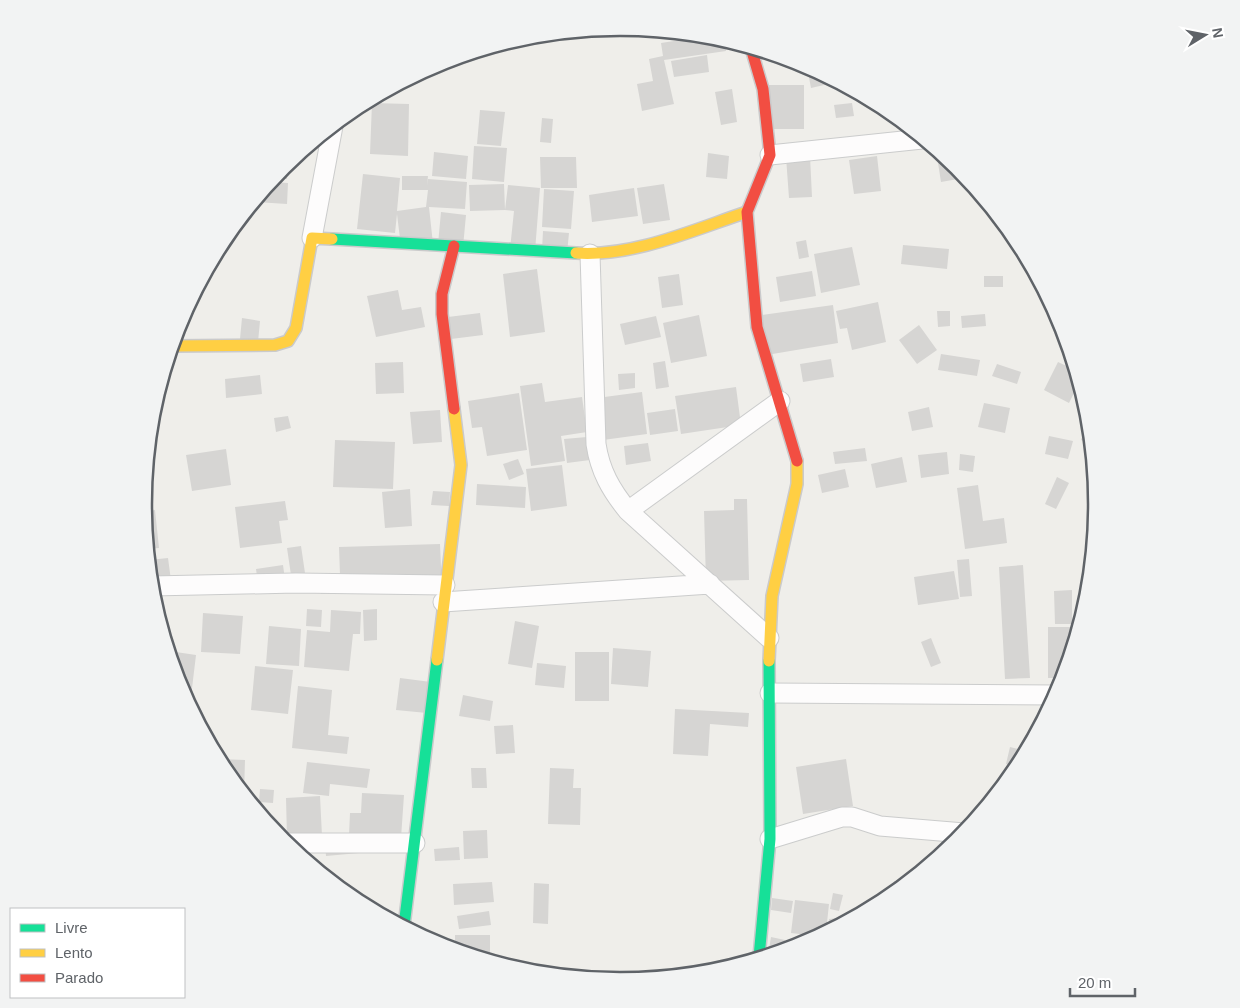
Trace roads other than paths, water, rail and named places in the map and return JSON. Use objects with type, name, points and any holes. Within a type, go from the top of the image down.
[{"type":"street","points":[[753,56],[764,89],[770,155],[747,212],[757,327],[797,459],[797,484],[772,596],[770,638],[770,839],[760,950]]},
{"type":"street","points":[[180,346],[275,345],[288,341],[296,328],[331,136]]},
{"type":"street","points":[[770,155],[913,140]]},
{"type":"street","points":[[312,238],[590,254],[642,246],[747,212]]},
{"type":"street","points":[[405,920],[416,843],[444,593],[461,465],[442,314],[442,294],[454,246]]},
{"type":"street","points":[[590,254],[596,444],[599,464],[610,488],[628,511],[770,638]]},
{"type":"street","points":[[628,511],[780,401]]},
{"type":"street","points":[[159,586],[296,583],[444,593],[710,584]]},
{"type":"street","points":[[770,693],[1047,694]]},
{"type":"street","points":[[770,839],[842,817],[852,817],[880,826],[954,832]]},
{"type":"street","points":[[298,843],[416,843]]}]
